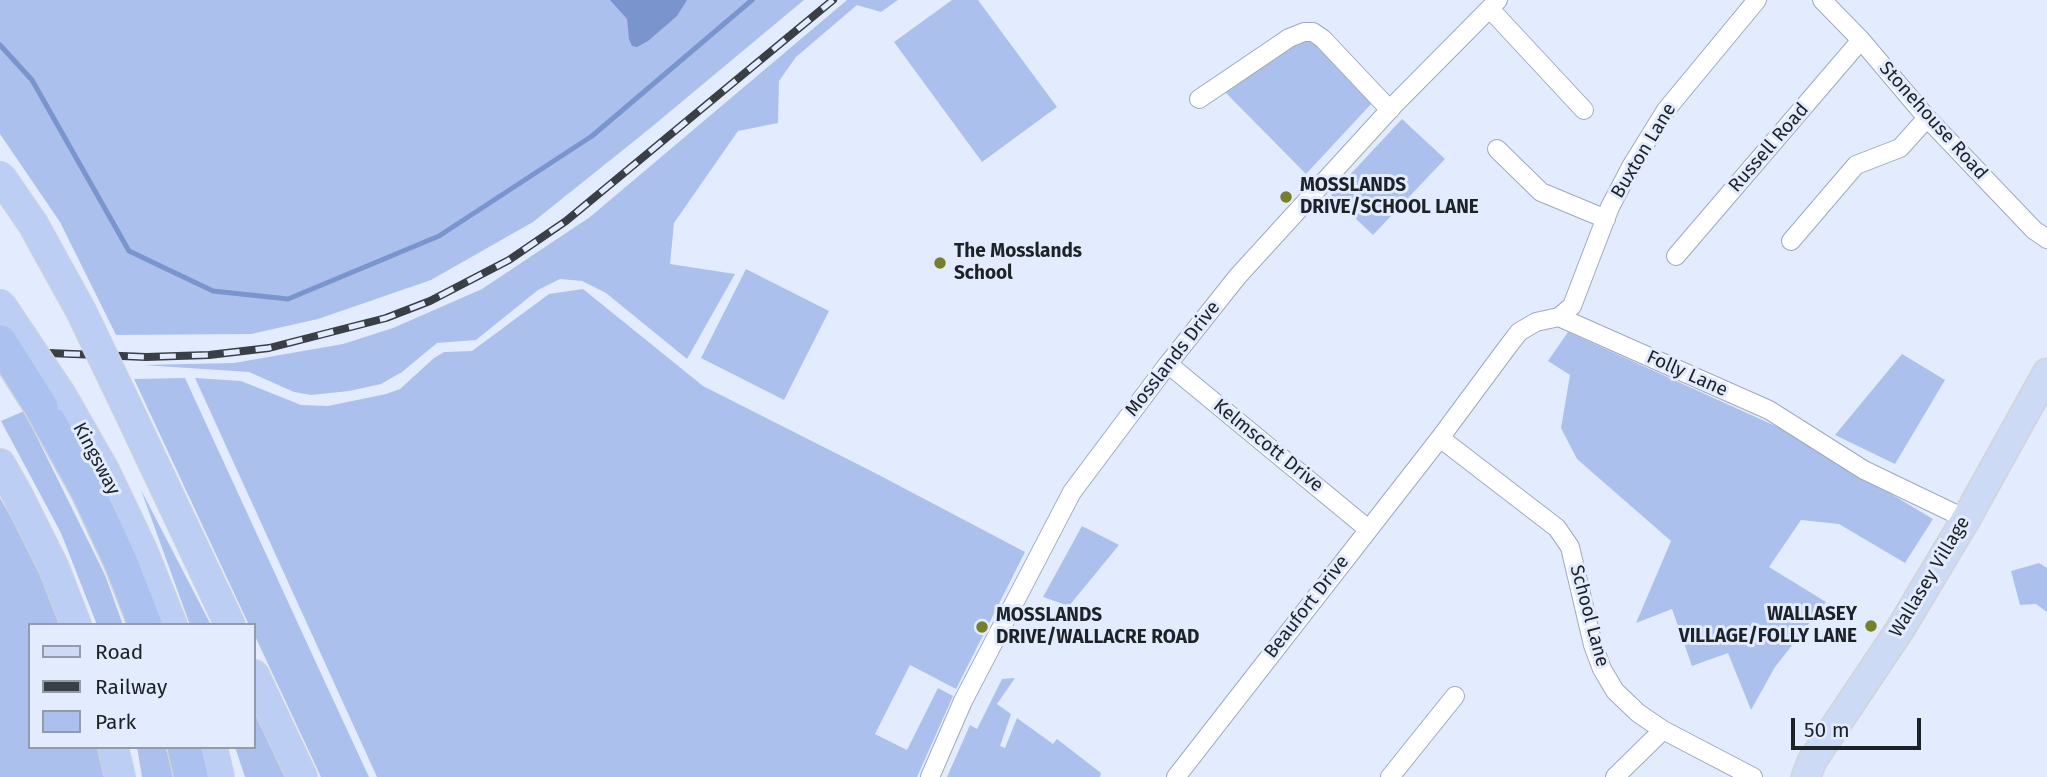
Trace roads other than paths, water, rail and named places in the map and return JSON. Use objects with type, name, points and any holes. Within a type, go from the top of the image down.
[{"type":"highway","points":[[0,176],[33,224],[81,311],[229,623]]},
{"type":"highway","name":"Kingsway","points":[[0,304],[51,401],[105,472],[142,550],[171,623]]},
{"type":"highway","points":[[0,342],[51,401],[144,623]]},
{"type":"highway","points":[[0,464],[54,568],[75,623]]},
{"type":"highway","points":[[256,679],[302,777]]},
{"type":"highway","points":[[113,749],[120,777]]},
{"type":"highway","points":[[184,749],[191,777]]},
{"type":"highway","points":[[212,749],[219,777]]},
{"type":"main road","name":"Wallasey Village","points":[[1806,777],[1812,761],[1899,631],[1966,519],[2047,373]]},
{"type":"street","name":"Buxton Lane","points":[[1559,317],[1572,306],[1606,219],[1632,165],[1666,110],[1757,0]]},
{"type":"street","name":"Stonehouse Road","points":[[1822,0],[1861,40],[1927,118],[2034,230],[2047,239]]},
{"type":"street","points":[[1495,3],[1584,110]]},
{"type":"street","name":"Mosslands Drive","points":[[930,777],[963,701],[1072,492],[1238,276],[1390,110],[1495,3]]},
{"type":"street","points":[[1199,99],[1289,38],[1304,32],[1313,33],[1322,39],[1390,110]]},
{"type":"street","name":"Russell Road","points":[[1676,256],[1861,40]]},
{"type":"street","points":[[1791,241],[1856,165],[1900,148],[1927,118]]},
{"type":"street","points":[[1497,149],[1541,192],[1606,219]]},
{"type":"street","points":[[1440,438],[1519,332],[1536,323],[1559,317]]},
{"type":"street","name":"Folly Lane","points":[[1559,317],[1769,410],[1864,470],[1966,519]]},
{"type":"street","name":"Kelmscott Drive","points":[[1168,364],[1368,528]]},
{"type":"street","name":"Beaufort Drive","points":[[1176,777],[1440,438]]},
{"type":"street","name":"School Lane","points":[[1440,438],[1558,528],[1570,547],[1593,645],[1602,669],[1615,691],[1637,713],[1663,730],[1753,777]]},
{"type":"street","points":[[1391,777],[1455,696]]},
{"type":"street","points":[[1615,777],[1663,730]]},
{"type":"waterway","points":[[0,45],[32,80],[129,251],[213,291],[288,299],[439,236],[592,136],[752,0]]},
{"type":"railway","points":[[0,351],[146,357],[209,355],[269,348],[386,318],[430,301],[509,260],[566,221],[833,0]]},
{"type":"place","name":"MOSSLANDS DRIVE/SCHOOL LANE","points":[[1286,197]]},
{"type":"place","name":"The Mosslands School","points":[[940,263]]},
{"type":"place","name":"WALLASEY VILLAGE/FOLLY LANE","points":[[1871,626]]},
{"type":"place","name":"MOSSLANDS DRIVE/WALLACRE ROAD","points":[[982,627]]}]
